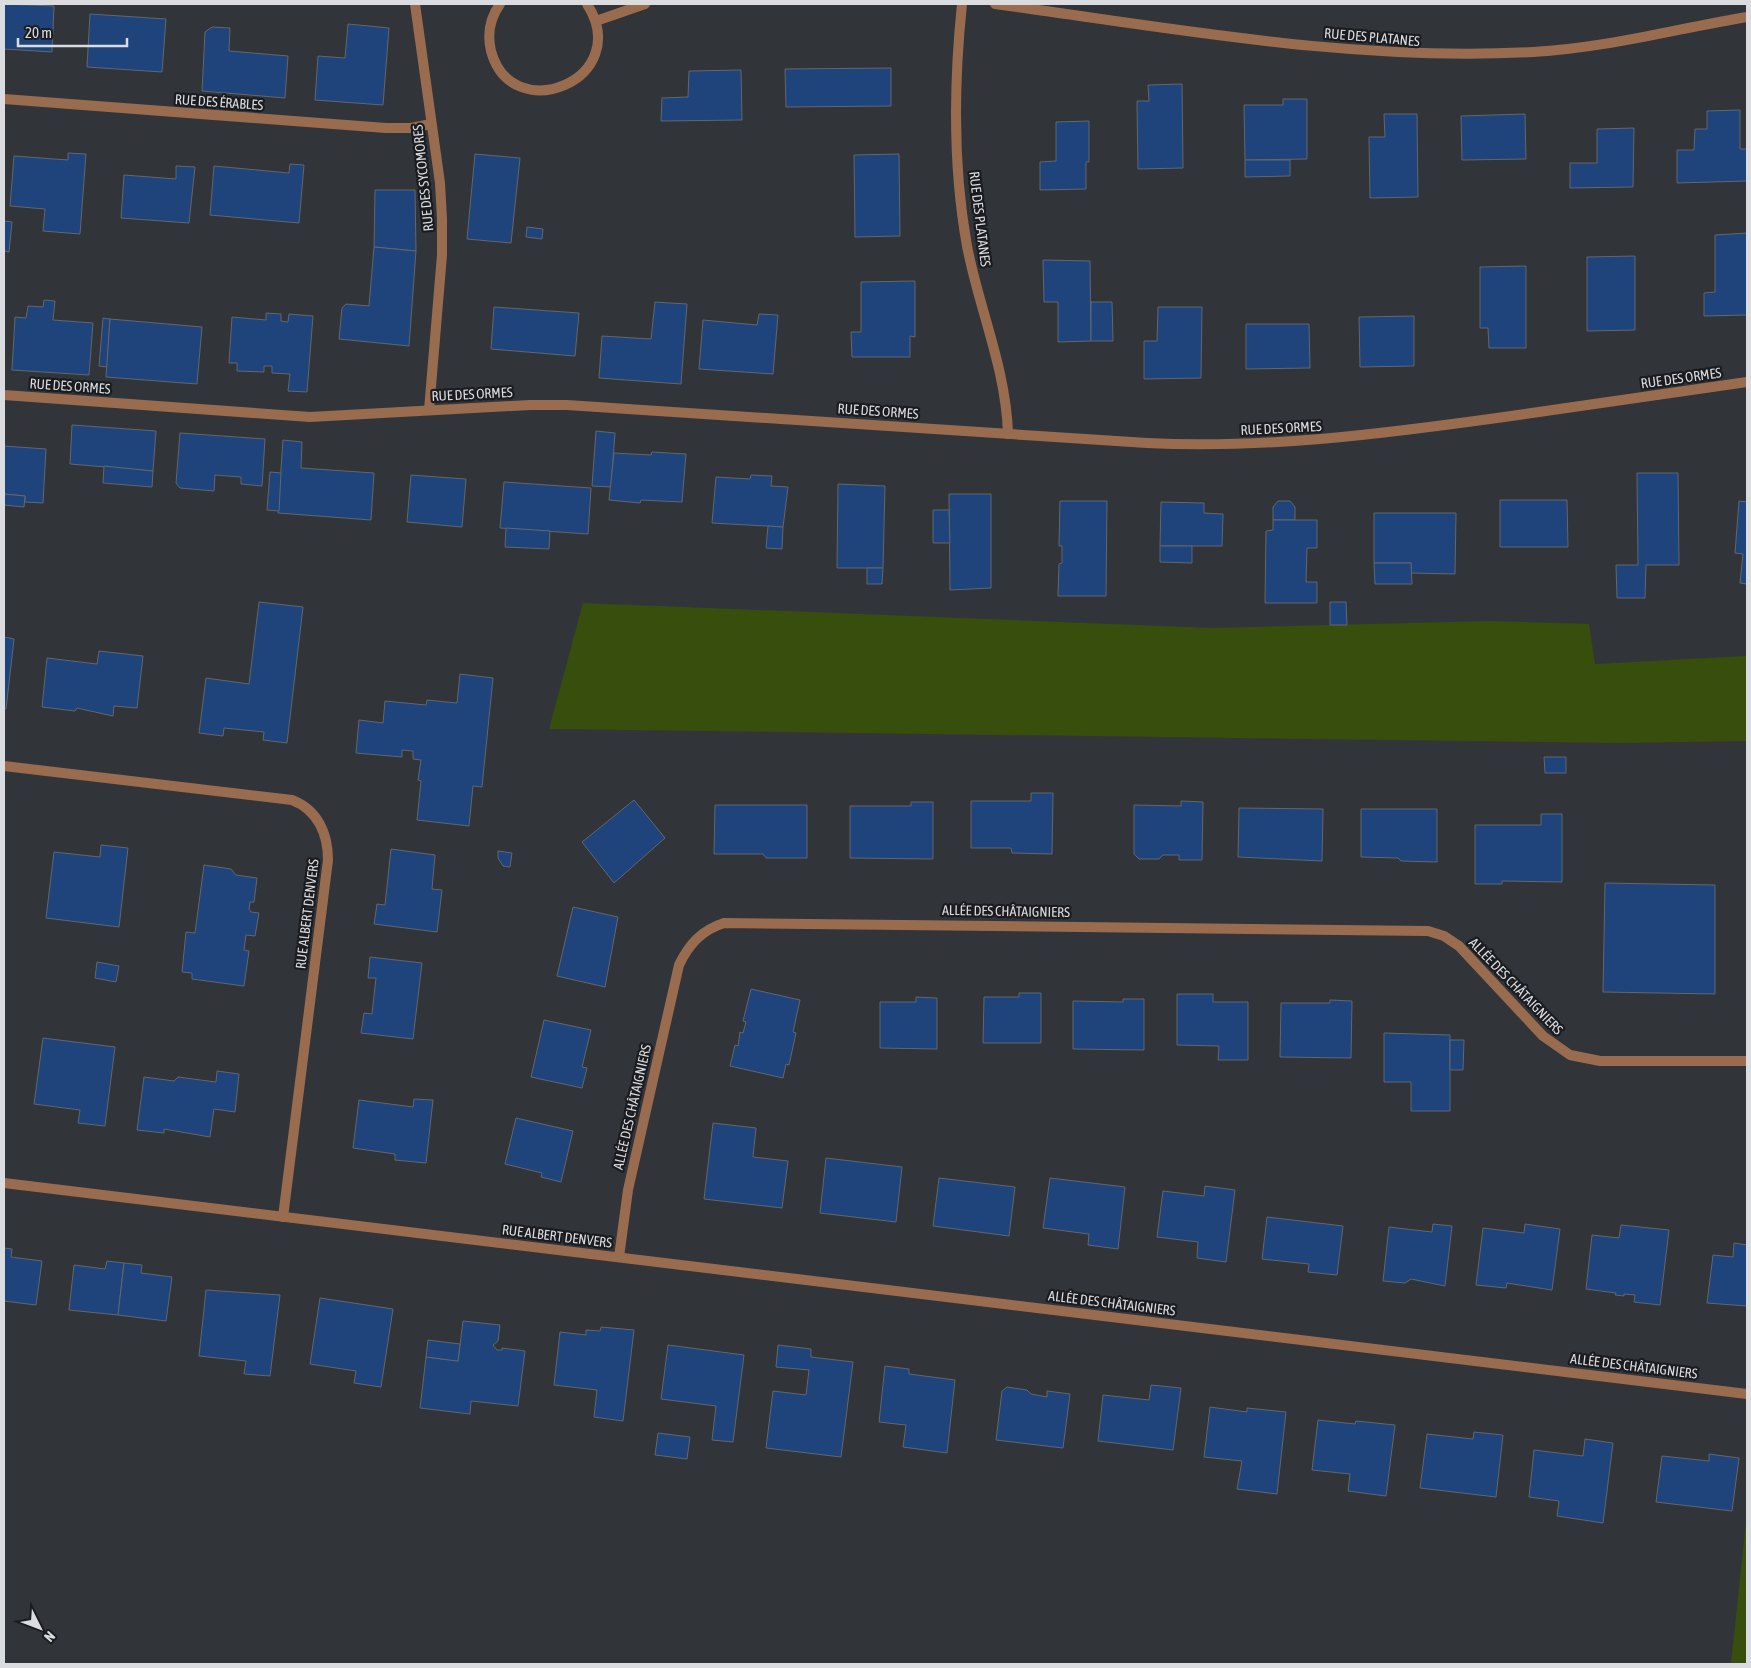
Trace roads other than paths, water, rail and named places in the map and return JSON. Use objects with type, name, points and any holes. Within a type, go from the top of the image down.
[{"type":"street","name":"RUE DES SYCOMORES","points":[[415,4],[440,182],[442,246],[429,410]]},
{"type":"street","points":[[500,4],[490,25],[489,41],[493,57],[507,77],[521,86],[537,90],[561,88],[582,74],[592,61],[597,46],[596,21],[587,4]]},
{"type":"street","points":[[596,21],[644,4]]},
{"type":"street","name":"RUE DES PLATANES","points":[[962,4],[955,89],[961,203],[976,287],[1005,389],[1008,434]]},
{"type":"street","name":"RUE DES PLATANES","points":[[994,4],[1275,41],[1360,51],[1424,55],[1576,49],[1747,18]]},
{"type":"street","name":"RUE DES ÉRABLES","points":[[4,99],[386,128],[411,128],[431,124]]},
{"type":"street","name":"RUE DES ORMES","points":[[4,395],[301,417],[548,404],[1173,444],[1319,440],[1402,431],[1747,382]]},
{"type":"street","name":"RUE ALBERT DENVERS","points":[[4,766],[292,800],[308,808],[320,822],[327,840],[328,860],[283,1216]]},
{"type":"street","name":"ALLÉE DES CHÂTAIGNIERS","points":[[1747,1061],[1600,1061],[1570,1055],[1543,1036],[1459,946],[1444,936],[1428,931],[724,923],[714,926],[697,937],[679,965],[628,1190],[619,1257],[1747,1394]]},
{"type":"street","name":"RUE ALBERT DENVERS","points":[[4,1183],[619,1257]]}]
